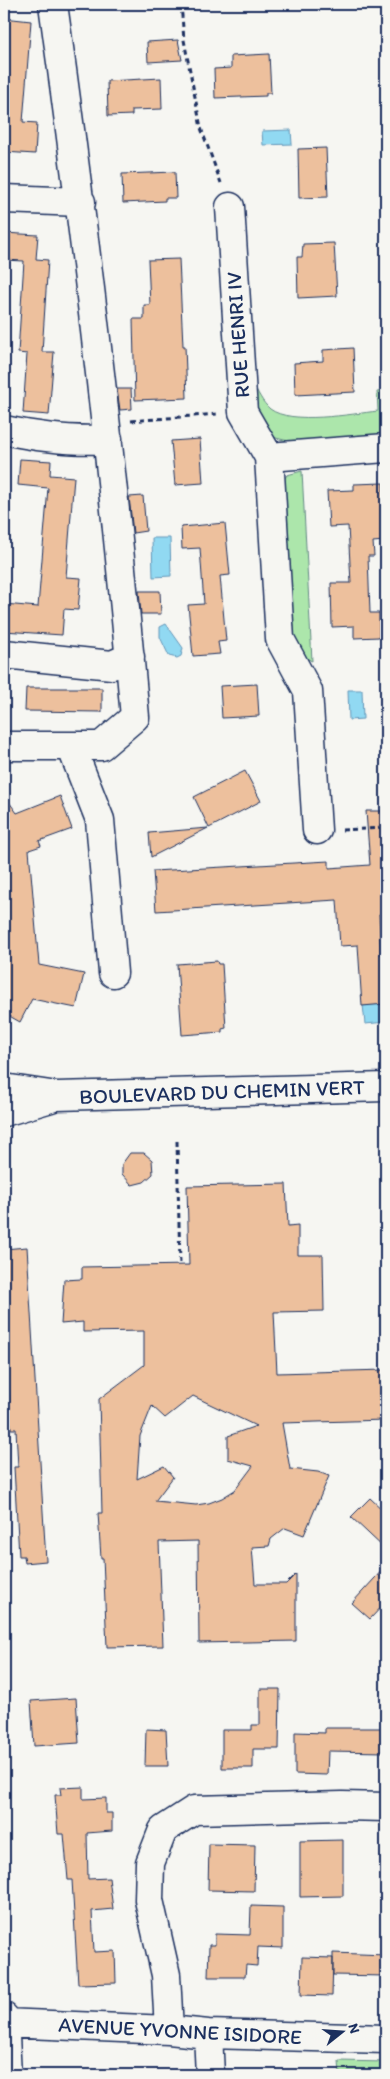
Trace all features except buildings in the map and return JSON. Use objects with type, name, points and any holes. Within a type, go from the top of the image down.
[{"type":"street","points":[[4,746],[101,746],[135,718],[107,431],[80,202],[52,4]]},
{"type":"street","points":[[4,199],[80,202]]},
{"type":"street","name":"RUE HENRI IV","points":[[230,207],[243,412],[269,457]]},
{"type":"street","points":[[4,430],[36,437],[87,441],[107,431]]},
{"type":"street","points":[[317,830],[308,691],[280,640],[269,457],[386,448]]},
{"type":"street","points":[[4,654],[112,665],[130,657]]},
{"type":"street","points":[[71,746],[100,820],[113,973]]},
{"type":"street","name":"BOULEVARD DU CHEMIN VERT","points":[[4,1088],[57,1096],[386,1087]]},
{"type":"street","name":"BOULEVARD DU CHEMIN VERT","points":[[4,1112],[57,1096]]},
{"type":"street","points":[[169,2030],[166,1975],[149,1900],[150,1862],[163,1830],[194,1810],[342,1806],[386,1807]]},
{"type":"street","points":[[4,2017],[8,2075]]},
{"type":"street","name":"AVENUE YVONNE ISIDORE","points":[[4,2023],[169,2030],[208,2034],[386,2039]]},
{"type":"street","points":[[208,2034],[210,2075]]},
{"type":"path","points":[[181,4],[184,40],[201,128],[230,207]]},
{"type":"path","points":[[107,431],[243,412]]},
{"type":"path","points":[[317,830],[386,828]]},
{"type":"path","points":[[177,1141],[180,1265]]},
{"type":"green space","points":[[253,383],[262,400],[270,409],[280,414],[306,417],[338,416],[378,411],[377,392],[386,391],[386,441],[305,445],[276,438],[264,428],[254,413]]},
{"type":"green space","points":[[302,471],[312,661],[298,654],[288,623],[279,486],[287,475]]},
{"type":"green space","points":[[339,2061],[386,2062],[386,2075],[340,2075]]},
{"type":"water","points":[[291,130],[292,144],[263,145],[262,131]]},
{"type":"water","points":[[152,538],[170,538],[171,576],[153,577]]},
{"type":"water","points":[[166,624],[183,648],[181,656],[177,658],[169,656],[160,637],[160,627]]},
{"type":"water","points":[[348,690],[362,690],[363,719],[349,720]]},
{"type":"water","points":[[386,1004],[386,1022],[365,1024],[363,1005]]}]
